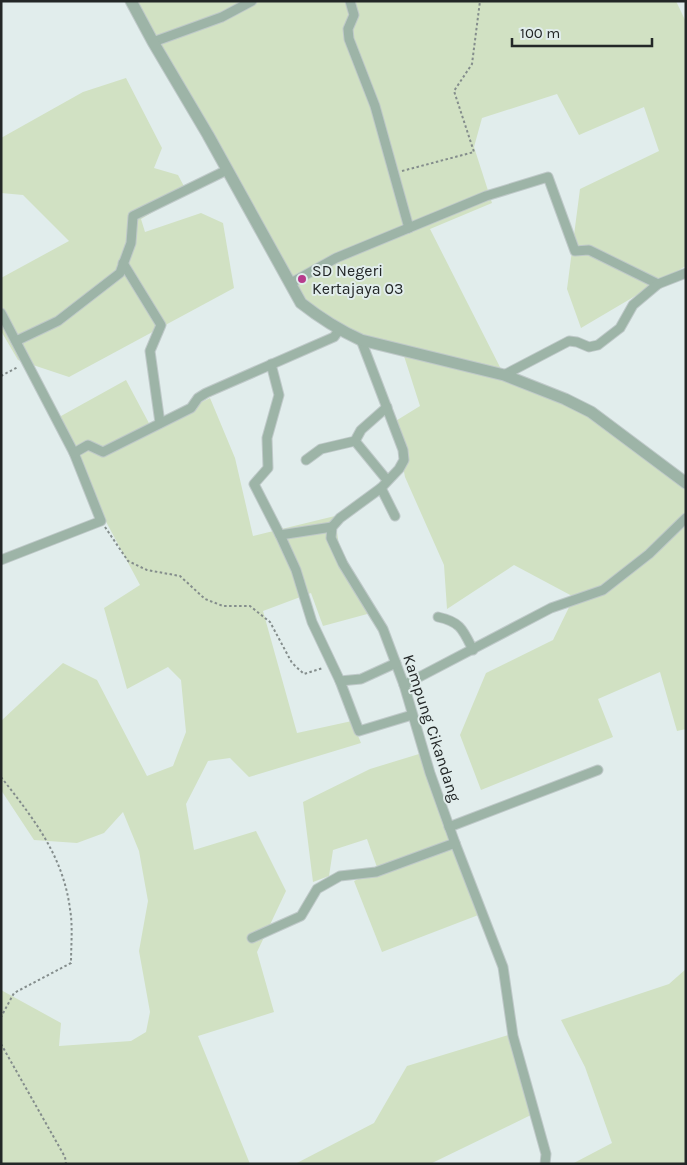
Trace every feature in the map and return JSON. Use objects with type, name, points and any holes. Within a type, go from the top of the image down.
[{"type":"street","points":[[131,1],[152,42],[227,170],[301,303],[339,330],[361,340],[504,375],[565,399],[591,412],[686,483]]},
{"type":"street","points":[[152,42],[222,17],[252,1]]},
{"type":"street","points":[[350,1],[354,15],[348,30],[349,38],[375,106],[409,228]]},
{"type":"street","points":[[16,341],[58,322],[120,273],[131,243],[133,216],[227,170]]},
{"type":"street","points":[[291,283],[336,258],[486,196],[548,177],[574,251],[589,250],[658,284]]},
{"type":"street","points":[[123,263],[160,325],[150,351],[160,423]]},
{"type":"street","points":[[504,375],[569,341],[590,347],[598,345],[620,328],[633,305],[658,284],[686,272]]},
{"type":"street","points":[[1,313],[74,454],[101,521],[1,560]]},
{"type":"street","points":[[74,454],[88,445],[102,452],[191,408],[198,398],[206,393],[334,337],[339,330]]},
{"type":"street","points":[[280,535],[332,528],[340,518],[382,488],[387,480],[399,469],[404,460],[403,450],[361,340]]},
{"type":"street","points":[[272,364],[279,395],[267,438],[268,468],[254,484],[296,570],[312,622],[340,681],[359,731],[412,715]]},
{"type":"street","points":[[355,441],[360,430],[387,407]]},
{"type":"street","points":[[306,460],[321,449],[355,441]]},
{"type":"street","points":[[355,441],[387,480]]},
{"type":"street","points":[[382,488],[395,516]]},
{"type":"street","points":[[404,685],[551,608],[603,590],[649,554],[686,518]]},
{"type":"street","name":"Kampung Cikandang","points":[[332,528],[331,538],[339,555],[382,629],[396,663],[449,827],[503,967],[513,1036],[546,1154],[545,1164]]},
{"type":"street","points":[[438,618],[451,620],[463,629],[473,650]]},
{"type":"street","points":[[340,681],[361,679],[396,663]]},
{"type":"street","points":[[449,827],[598,770]]},
{"type":"street","points":[[252,938],[301,916],[317,889],[340,876],[376,872],[455,843]]},
{"type":"path","points":[[394,173],[474,152],[454,91],[472,64],[480,1]]},
{"type":"path","points":[[1,376],[27,362]]},
{"type":"path","points":[[101,521],[128,561],[147,570],[180,576],[205,599],[222,606],[250,606],[270,622],[292,663],[304,674],[332,665]]},
{"type":"path","points":[[1,777],[35,821],[61,868],[70,910],[71,963],[14,993],[1,1017]]},
{"type":"path","points":[[1,1044],[64,1157],[66,1164]]},
{"type":"green space","points":[[132,1],[676,1],[686,22],[686,266],[581,328],[567,289],[580,189],[659,151],[644,107],[579,135],[557,94],[482,118],[474,147],[492,203],[430,229],[506,379],[596,414],[686,480],[686,729],[677,731],[660,672],[598,699],[613,737],[481,790],[460,735],[486,673],[553,640],[574,597],[514,565],[447,609],[444,565],[405,477],[394,422],[420,406],[404,356],[355,344],[300,304]]},
{"type":"green space","points":[[126,78],[162,148],[154,168],[178,175],[187,192],[141,219],[145,232],[201,213],[223,223],[234,288],[69,377],[18,360],[1,331],[1,278],[69,241],[23,195],[1,193],[1,138],[83,92]]},
{"type":"green space","points":[[126,380],[151,427],[210,398],[235,458],[253,536],[335,516],[342,569],[371,613],[323,626],[311,593],[263,611],[297,733],[352,721],[361,743],[249,777],[230,758],[208,761],[186,804],[194,850],[256,831],[286,891],[257,952],[274,1012],[198,1036],[250,1164],[1,1164],[1,990],[61,1023],[59,1046],[131,1041],[146,1032],[150,1012],[139,951],[148,901],[139,851],[123,812],[104,833],[77,843],[34,840],[1,790],[1,721],[63,663],[97,680],[147,776],[173,766],[186,732],[181,680],[168,667],[127,689],[104,608],[140,585],[52,421]]},
{"type":"green space","points":[[419,754],[481,914],[382,952],[354,881],[378,870],[367,839],[333,850],[329,876],[313,882],[303,802],[370,769]]},
{"type":"green space","points":[[686,969],[686,1164],[572,1164],[612,1143],[585,1067],[561,1020],[669,984]]},
{"type":"green space","points":[[515,1033],[518,1072],[533,1114],[430,1164],[295,1164],[374,1123],[407,1066]]},
{"type":"place","name":"SD Negeri Kertajaya 03","points":[[302,279]]}]
